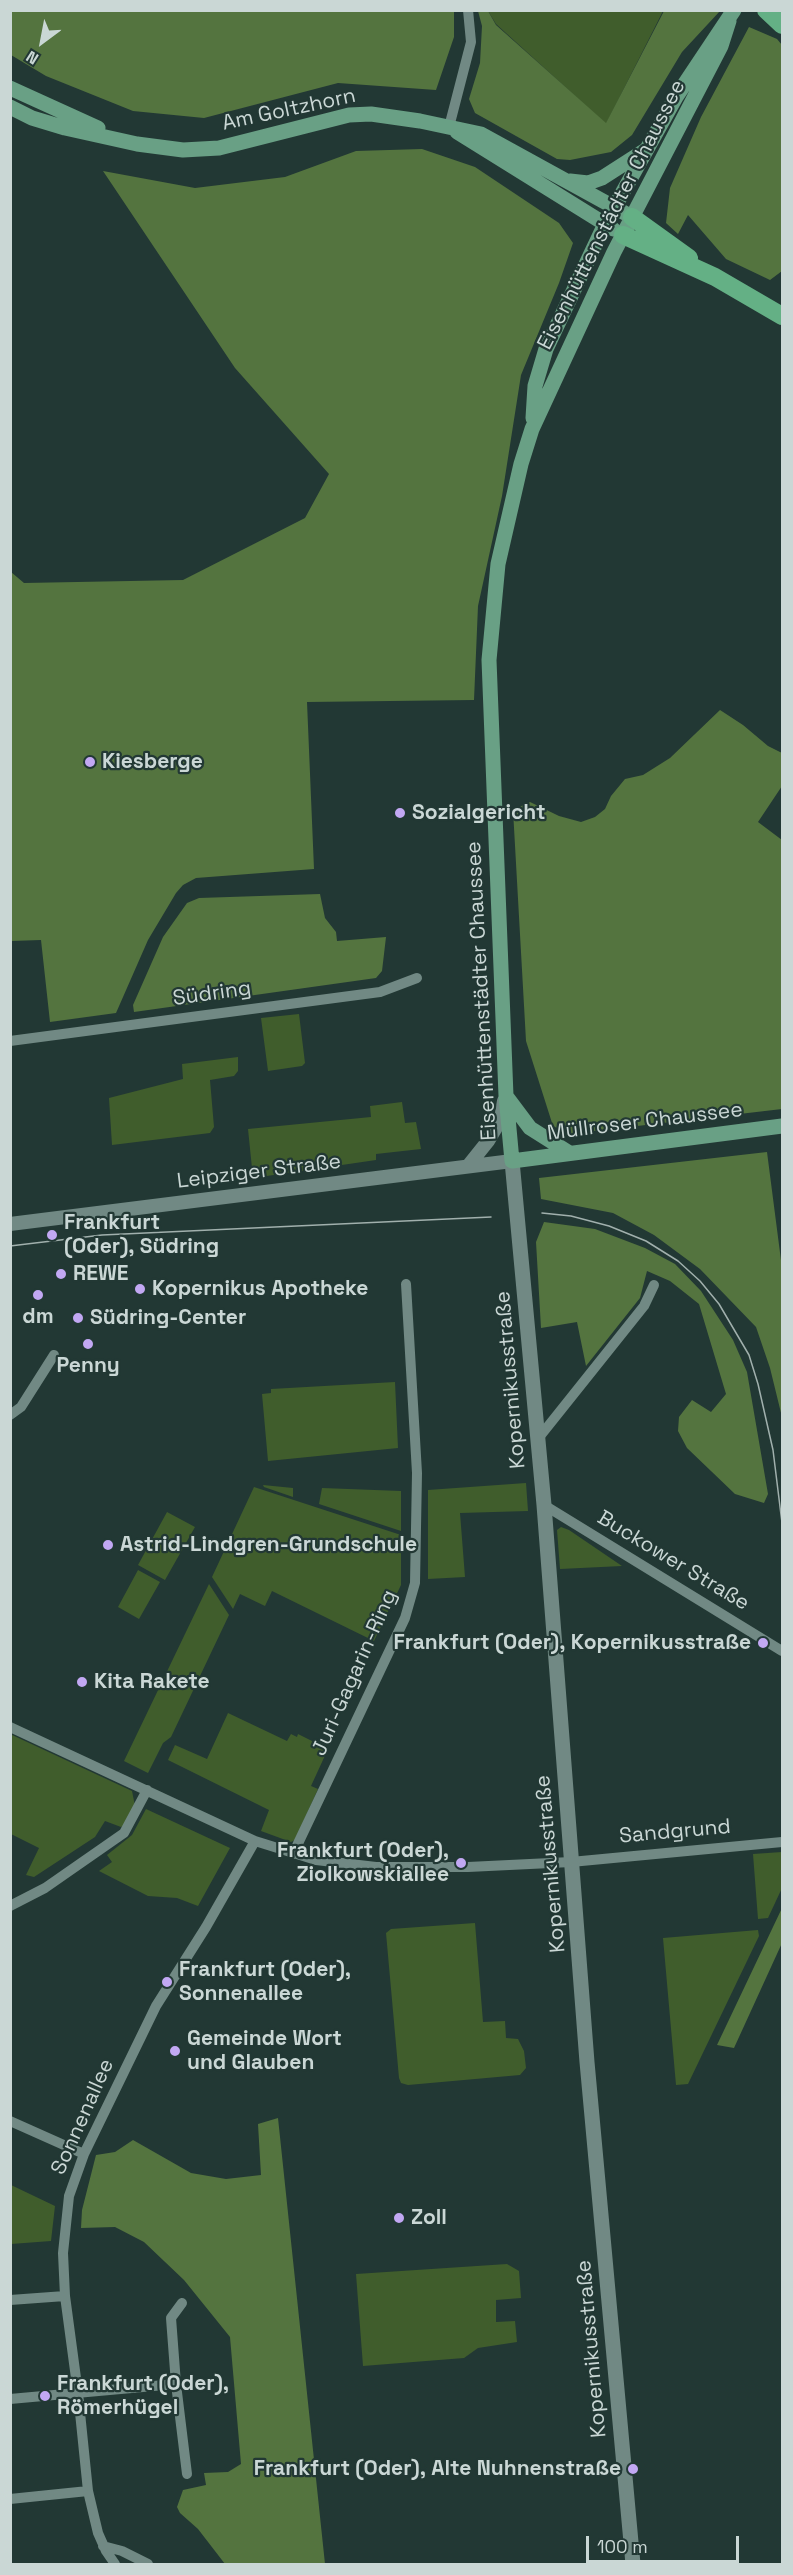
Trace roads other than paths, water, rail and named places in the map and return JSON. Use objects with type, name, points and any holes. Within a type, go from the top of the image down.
[{"type":"highway","points":[[632,217],[715,277]]},
{"type":"highway","points":[[623,235],[715,277],[783,316]]},
{"type":"main road","name":"Eisenhüttenstädter Chaussee","points":[[532,429],[535,386],[546,349],[605,224],[676,97],[731,16]]},
{"type":"main road","name":"Eisenhüttenstädter Chaussee","points":[[512,1161],[506,1096],[489,660],[498,564],[521,464],[532,429],[571,340],[623,235],[722,46],[731,16]]},
{"type":"main road","name":"Am Goltzhorn","points":[[10,88],[69,116],[137,144]]},
{"type":"main road","name":"Am Goltzhorn","points":[[10,107],[32,118],[65,128],[137,144],[183,150],[219,147],[349,115],[393,116],[481,134],[632,217]]},
{"type":"main road","name":"Am Goltzhorn","points":[[449,127],[623,235]]},
{"type":"main road","points":[[558,177],[576,183],[588,183],[621,168],[633,156],[646,150]]},
{"type":"main road","points":[[506,1096],[530,1128],[568,1152]]},
{"type":"main road","name":"Müllroser Chaussee","points":[[512,1161],[783,1126]]},
{"type":"main road","name":"Kopernikusstraße","points":[[512,1161],[544,1505],[587,2062],[633,2565]]},
{"type":"street","points":[[449,127],[471,42],[468,10]]},
{"type":"street","name":"Südring","points":[[10,1041],[380,992],[417,978]]},
{"type":"street","points":[[468,1166],[482,1152],[501,1119],[506,1096]]},
{"type":"street","name":"Leipziger Straße","points":[[10,1224],[512,1161]]},
{"type":"street","name":"Juri-Gagarin-Ring","points":[[293,1854],[405,1618],[415,1582],[417,1473],[406,1284]]},
{"type":"street","points":[[537,1440],[644,1306],[654,1285]]},
{"type":"street","points":[[10,1415],[21,1407],[54,1355]]},
{"type":"street","name":"Buckower Straße","points":[[544,1505],[783,1651]]},
{"type":"street","name":"Sandgrund","points":[[10,1727],[255,1841],[316,1860],[376,1867],[468,1867],[571,1862],[783,1842]]},
{"type":"street","points":[[10,1906],[45,1888],[124,1833],[147,1790]]},
{"type":"street","name":"Sonnenallee","points":[[110,2563],[94,2522],[88,2491],[65,2296],[63,2253],[69,2196],[84,2154],[156,2006],[206,1927],[255,1841]]},
{"type":"street","points":[[10,2121],[84,2154]]},
{"type":"street","points":[[10,2300],[65,2296]]},
{"type":"street","points":[[182,2303],[171,2318],[176,2384],[188,2474]]},
{"type":"street","points":[[10,2399],[176,2384]]},
{"type":"street","points":[[10,2499],[88,2491]]},
{"type":"street","points":[[103,2546],[122,2551],[148,2565]]},
{"type":"tram line","points":[[542,1213],[571,1216],[609,1226],[646,1241],[678,1261],[700,1281],[719,1304],[749,1355],[758,1384],[773,1450],[782,1523]]},
{"type":"tram line","points":[[10,1246],[102,1235],[491,1217]]},
{"type":"place","name":"Kiesberge","points":[[90,762]]},
{"type":"place","name":"Sozialgericht","points":[[400,813]]},
{"type":"place","name":"Frankfurt (Oder), Südring","points":[[52,1235]]},
{"type":"place","name":"REWE","points":[[61,1274]]},
{"type":"place","name":"Kopernikus Apotheke","points":[[140,1289]]},
{"type":"place","name":"dm","points":[[38,1295]]},
{"type":"place","name":"Südring-Center","points":[[78,1318]]},
{"type":"place","name":"Penny","points":[[88,1344]]},
{"type":"place","name":"Astrid-Lindgren-Grundschule","points":[[108,1545]]},
{"type":"place","name":"Frankfurt (Oder), Kopernikusstraße","points":[[763,1643]]},
{"type":"place","name":"Kita Rakete","points":[[82,1682]]},
{"type":"place","name":"Frankfurt (Oder), Ziolkowskiallee","points":[[461,1863]]},
{"type":"place","name":"Frankfurt (Oder), Sonnenallee","points":[[167,1982]]},
{"type":"place","name":"Gemeinde Wort und Glauben","points":[[175,2051]]},
{"type":"place","name":"Zoll","points":[[399,2218]]},
{"type":"place","name":"Frankfurt (Oder), Römerhügel","points":[[45,2396]]},
{"type":"place","name":"Frankfurt (Oder), Alte Nuhnenstraße","points":[[633,2469]]}]
